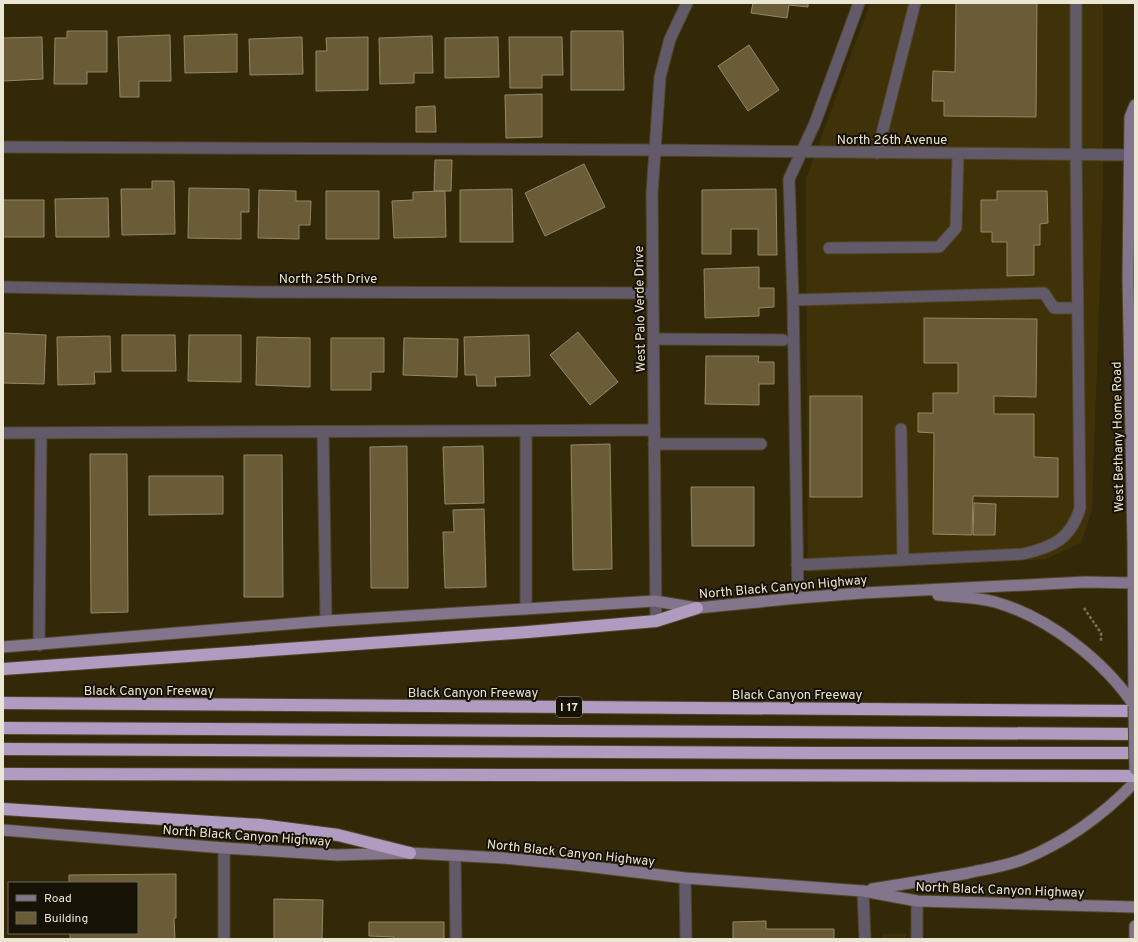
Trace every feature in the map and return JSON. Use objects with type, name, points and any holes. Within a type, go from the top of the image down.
[{"type":"highway","points":[[3,669],[528,632],[656,621],[697,608]]},
{"type":"highway","name":"Black Canyon Freeway","points":[[3,703],[1135,708]]},
{"type":"highway","points":[[3,728],[1135,734]]},
{"type":"highway","points":[[3,749],[1135,753]]},
{"type":"highway","points":[[3,774],[1135,776]]},
{"type":"highway","points":[[3,808],[260,825],[338,835],[410,853]]},
{"type":"main road","name":"West Bethany Home Road","points":[[1135,105],[1130,117],[1132,155],[1128,278],[1134,583],[1135,769]]},
{"type":"main road","name":"North Black Canyon Highway","points":[[3,647],[326,621],[526,608],[655,601],[697,608],[863,593],[1085,582],[1134,583]]},
{"type":"main road","points":[[863,593],[954,596],[994,602],[1022,612],[1053,630],[1083,651],[1126,694],[1135,708]]},
{"type":"main road","points":[[863,891],[989,869],[1023,860],[1059,842],[1085,826],[1120,798],[1135,782]]},
{"type":"main road","name":"North Black Canyon Highway","points":[[3,830],[224,848],[337,855],[410,853],[577,865],[685,878],[863,891],[917,901],[1135,907]]},
{"type":"main road","points":[[1135,926],[1135,939]]},
{"type":"street","name":"West Palo Verde Drive","points":[[656,621],[652,194],[654,150],[660,76],[670,39],[687,3]]},
{"type":"street","points":[[798,598],[793,300],[789,179],[815,123],[859,3]]},
{"type":"street","points":[[877,153],[915,3]]},
{"type":"street","points":[[797,565],[1023,554],[1056,543],[1069,532],[1076,520],[1080,508],[1076,3]]},
{"type":"street","name":"North 26th Avenue","points":[[3,147],[654,150],[802,153],[1132,155]]},
{"type":"street","points":[[829,248],[939,247],[956,228],[958,154]]},
{"type":"street","name":"North 25th Drive","points":[[3,287],[257,292],[653,293]]},
{"type":"street","points":[[793,300],[1044,293],[1054,308],[1078,308]]},
{"type":"street","points":[[654,339],[782,340]]},
{"type":"street","points":[[3,433],[654,430]]},
{"type":"street","points":[[901,430],[903,560]]},
{"type":"street","points":[[526,431],[526,608]]},
{"type":"street","points":[[323,432],[326,621]]},
{"type":"street","points":[[39,645],[40,433]]},
{"type":"street","points":[[654,444],[761,444]]},
{"type":"street","points":[[224,848],[224,939]]},
{"type":"street","points":[[455,856],[456,939]]},
{"type":"street","points":[[685,878],[686,939]]},
{"type":"street","points":[[863,891],[865,939]]},
{"type":"street","points":[[917,901],[917,939]]},
{"type":"path","points":[[1084,608],[1101,633],[1101,645]]},
{"type":"shaded area","points":[[870,3],[1103,3],[1103,191],[1092,510],[1081,543],[1045,559],[808,572],[806,179]]},
{"type":"shaded area","points":[[883,934],[906,934],[906,939],[883,939]]},
{"type":"building","points":[[753,3],[808,3],[808,7],[789,5],[787,18],[751,13]]},
{"type":"building","points":[[956,3],[1037,3],[1036,117],[944,116],[944,101],[932,101],[933,71],[955,72]]},
{"type":"building","points":[[67,31],[107,31],[107,72],[87,72],[87,84],[54,84],[55,38],[67,38]]},
{"type":"building","points":[[571,31],[623,31],[624,90],[571,90]]},
{"type":"building","points":[[237,34],[237,72],[185,73],[184,36]]},
{"type":"building","points":[[170,35],[171,81],[139,81],[139,97],[120,97],[118,37]]},
{"type":"building","points":[[432,36],[433,73],[414,73],[414,83],[380,84],[379,38]]},
{"type":"building","points":[[42,37],[43,79],[3,81],[3,38]]},
{"type":"building","points":[[302,37],[303,74],[250,75],[249,39]]},
{"type":"building","points":[[368,37],[368,90],[316,91],[316,51],[327,51],[326,38]]},
{"type":"building","points":[[498,37],[499,77],[445,78],[445,38]]},
{"type":"building","points":[[509,37],[562,37],[563,75],[542,75],[542,88],[510,88]]},
{"type":"building","points":[[749,45],[779,90],[748,111],[718,66]]},
{"type":"building","points":[[542,94],[542,137],[506,138],[505,95]]},
{"type":"building","points":[[435,106],[436,132],[416,132],[416,107]]},
{"type":"building","points":[[435,160],[452,160],[451,191],[434,191]]},
{"type":"building","points":[[584,164],[605,207],[545,236],[525,193]]},
{"type":"building","points":[[152,181],[174,181],[175,234],[122,235],[121,189],[152,189]]},
{"type":"building","points":[[189,188],[249,189],[249,212],[241,212],[241,239],[188,238]]},
{"type":"building","points":[[512,189],[513,242],[460,242],[460,190]]},
{"type":"building","points":[[776,189],[777,255],[758,255],[758,229],[731,229],[731,254],[702,254],[702,190]]},
{"type":"building","points":[[259,190],[296,191],[296,201],[311,201],[310,225],[299,225],[299,239],[258,238]]},
{"type":"building","points":[[326,191],[379,191],[379,239],[326,239]]},
{"type":"building","points":[[445,191],[446,237],[394,238],[392,201],[413,200],[413,192]]},
{"type":"building","points":[[997,191],[1047,191],[1048,223],[1040,224],[1040,245],[1034,245],[1034,275],[1007,276],[1007,242],[992,242],[992,232],[981,232],[981,200],[997,200]]},
{"type":"building","points":[[108,198],[109,237],[56,237],[55,199]]},
{"type":"building","points":[[3,200],[44,200],[44,237],[3,237]]},
{"type":"building","points":[[759,267],[759,288],[774,288],[774,307],[759,308],[759,316],[705,318],[704,269]]},
{"type":"building","points":[[924,318],[1037,319],[1036,397],[994,396],[994,414],[1034,414],[1034,457],[1058,458],[1058,497],[973,496],[972,535],[933,534],[934,433],[918,432],[918,413],[933,413],[933,393],[958,393],[958,363],[924,363]]},
{"type":"building","points":[[578,332],[618,382],[590,405],[550,355]]},
{"type":"building","points":[[3,333],[46,335],[44,384],[3,383]]},
{"type":"building","points":[[122,335],[175,335],[176,371],[122,371]]},
{"type":"building","points":[[189,335],[241,335],[241,382],[188,381]]},
{"type":"building","points":[[529,335],[530,376],[495,377],[496,386],[477,386],[476,375],[465,375],[464,337]]},
{"type":"building","points":[[110,336],[111,372],[94,372],[95,384],[58,385],[57,337]]},
{"type":"building","points":[[257,337],[310,338],[310,387],[256,385]]},
{"type":"building","points":[[331,338],[384,338],[384,372],[371,372],[371,390],[331,390]]},
{"type":"building","points":[[404,338],[458,339],[457,377],[403,375]]},
{"type":"building","points":[[706,356],[759,356],[758,362],[774,362],[774,384],[759,384],[759,405],[705,404]]},
{"type":"building","points":[[810,396],[862,396],[862,497],[810,497]]},
{"type":"building","points":[[610,444],[612,569],[573,570],[571,445]]},
{"type":"building","points":[[407,446],[408,588],[371,588],[370,447]]},
{"type":"building","points":[[483,446],[484,503],[445,504],[443,447]]},
{"type":"building","points":[[90,454],[127,454],[128,612],[91,613]]},
{"type":"building","points":[[244,455],[282,455],[283,597],[244,597]]},
{"type":"building","points":[[149,476],[223,476],[223,514],[149,515]]},
{"type":"building","points":[[691,487],[754,487],[754,546],[692,546]]},
{"type":"building","points":[[974,503],[996,504],[995,535],[973,535]]},
{"type":"building","points":[[484,509],[486,587],[445,588],[443,532],[454,532],[453,510]]},
{"type":"building","points":[[176,874],[176,918],[174,918],[175,939],[70,939],[70,934],[138,934],[138,882],[69,882],[69,875]]},
{"type":"building","points":[[274,899],[323,900],[322,939],[274,939]]},
{"type":"building","points":[[766,921],[766,929],[834,929],[834,939],[733,939],[733,922]]},
{"type":"building","points":[[369,922],[444,922],[444,939],[394,939],[394,937],[369,936]]}]
